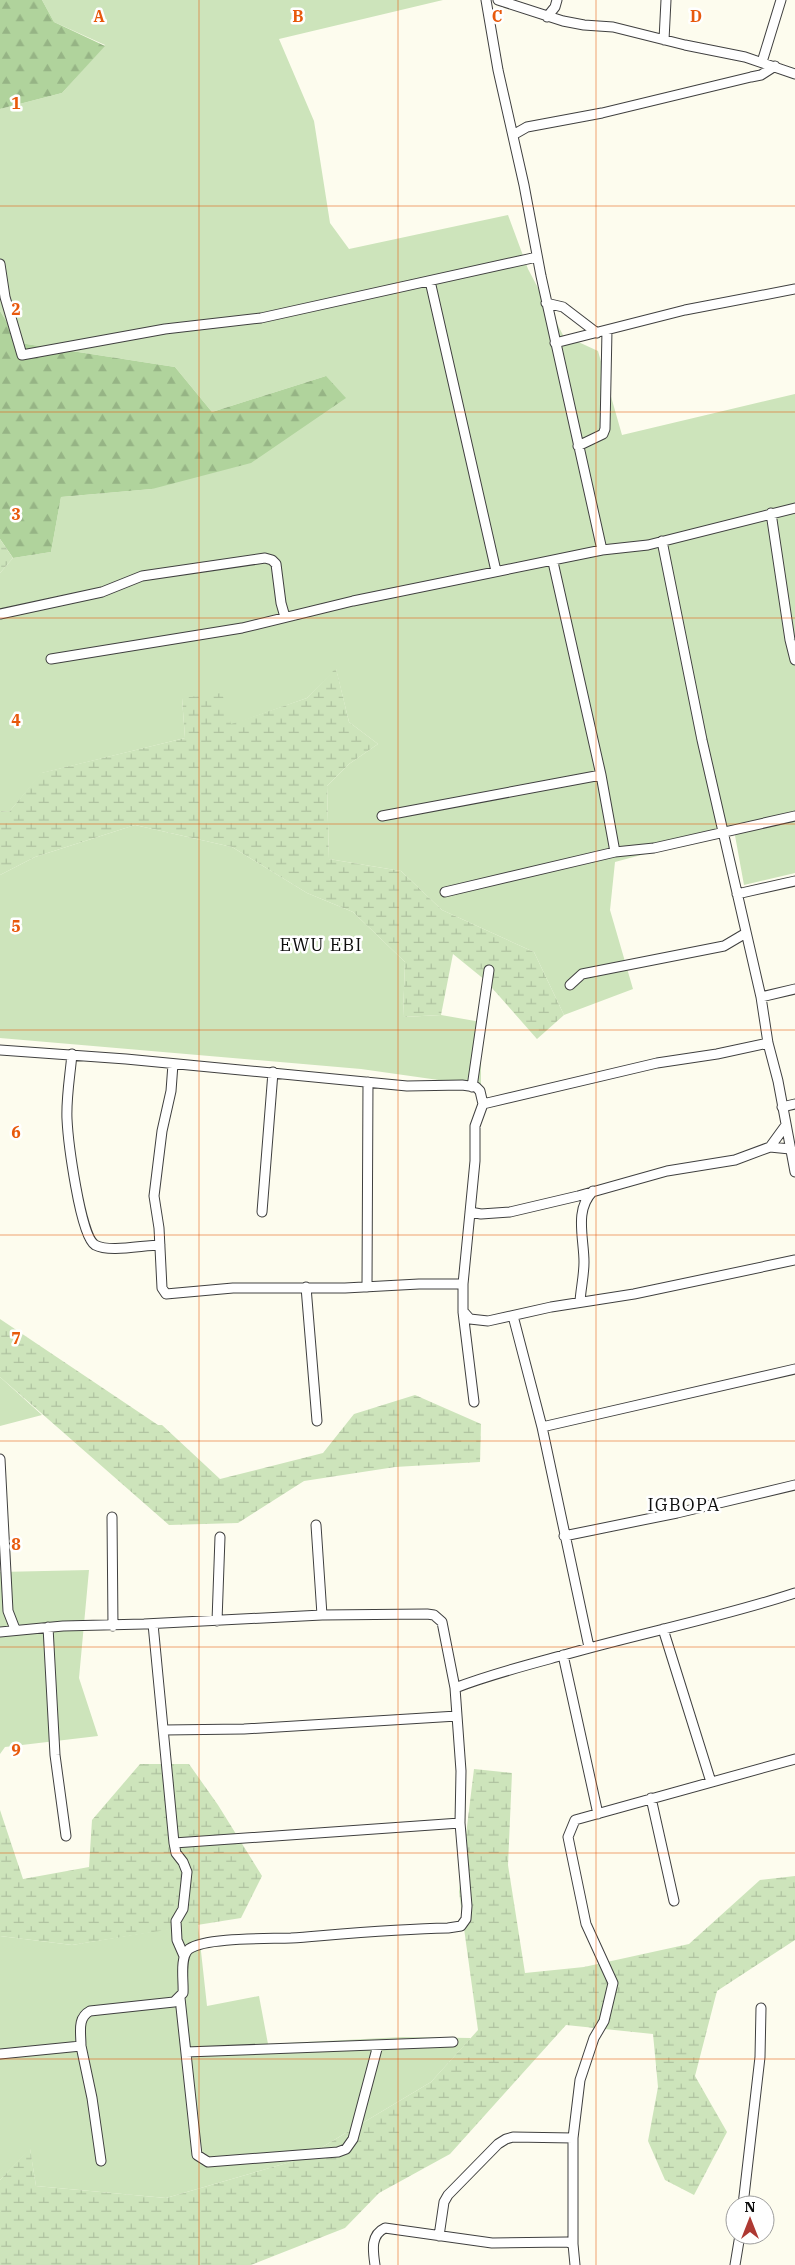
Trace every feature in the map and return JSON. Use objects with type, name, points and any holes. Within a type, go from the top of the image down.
[{"type":"street","points":[[486,0],[498,70],[513,135],[546,303],[602,550]]},
{"type":"street","points":[[498,0],[558,19],[584,25],[613,27],[762,62],[795,74]]},
{"type":"street","points":[[664,40],[666,0]]},
{"type":"street","points":[[762,62],[781,0]]},
{"type":"street","points":[[547,16],[556,3]]},
{"type":"street","points":[[556,3],[558,19]]},
{"type":"street","points":[[513,135],[527,126],[602,113],[761,75],[775,66]]},
{"type":"street","points":[[0,264],[5,297],[22,355],[165,328],[261,318],[537,257]]},
{"type":"street","points":[[430,281],[496,571]]},
{"type":"street","points":[[555,343],[685,310],[795,289]]},
{"type":"street","points":[[546,303],[563,307],[602,331]]},
{"type":"street","points":[[578,446],[603,434],[605,429],[602,331]]},
{"type":"street","points":[[51,659],[233,630],[353,601],[496,571],[553,562],[602,550],[648,545],[795,508]]},
{"type":"street","points":[[771,513],[790,640],[795,660]]},
{"type":"street","points":[[662,541],[723,832],[761,997],[768,1043],[795,1172]]},
{"type":"street","points":[[0,614],[102,592],[142,576],[265,558],[272,560],[276,564],[281,603],[285,617]]},
{"type":"street","points":[[553,562],[615,852]]},
{"type":"street","points":[[382,816],[600,775]]},
{"type":"street","points":[[445,892],[615,852],[654,848],[795,816]]},
{"type":"street","points":[[737,894],[795,881]]},
{"type":"street","points":[[570,985],[582,974],[724,946],[746,933]]},
{"type":"street","points":[[472,1087],[489,970]]},
{"type":"street","points":[[761,997],[795,989]]},
{"type":"street","points":[[484,1104],[657,1063],[717,1054],[768,1043]]},
{"type":"street","points":[[0,1050],[72,1054],[407,1086],[440,1084],[472,1087],[480,1091],[484,1104],[475,1126],[475,1162],[468,1250],[463,1284],[463,1311],[474,1402]]},
{"type":"street","points":[[72,1054],[67,1118],[74,1173],[86,1233],[95,1245],[110,1248],[160,1245]]},
{"type":"street","points":[[173,1064],[172,1091],[162,1131],[154,1196],[160,1245],[162,1288],[166,1294],[223,1289],[463,1284]]},
{"type":"street","points":[[262,1212],[273,1072]]},
{"type":"street","points":[[368,1082],[368,1287]]},
{"type":"street","points":[[782,1107],[795,1104]]},
{"type":"street","points":[[770,1147],[786,1125]]},
{"type":"street","points":[[470,1212],[481,1214],[510,1212],[578,1196],[667,1171],[735,1160],[770,1147],[790,1149]]},
{"type":"street","points":[[580,1301],[584,1262],[582,1210],[584,1202],[593,1191]]},
{"type":"street","points":[[463,1311],[470,1319],[488,1322],[580,1301],[634,1294],[795,1260]]},
{"type":"street","points":[[306,1288],[317,1421]]},
{"type":"street","points":[[513,1316],[542,1427],[589,1647]]},
{"type":"street","points":[[542,1427],[795,1368]]},
{"type":"street","points":[[0,1459],[8,1611],[15,1629]]},
{"type":"street","points":[[564,1536],[677,1513],[795,1485]]},
{"type":"street","points":[[112,1517],[113,1626]]},
{"type":"street","points":[[316,1525],[322,1615]]},
{"type":"street","points":[[217,1621],[220,1536]]},
{"type":"street","points":[[455,1688],[504,1670],[795,1593]]},
{"type":"street","points":[[0,1632],[48,1627],[113,1626],[322,1615],[434,1615],[442,1622],[455,1688],[462,1788],[460,1823],[467,1906],[466,1919],[461,1926],[209,1943],[195,1946],[184,1956]]},
{"type":"street","points":[[153,1624],[174,1843],[176,1853],[183,1862],[187,1872],[183,1909],[176,1921],[177,1940],[184,1956],[183,1993],[180,1998],[197,2155],[208,2162],[338,2152],[346,2149],[353,2139],[378,2045]]},
{"type":"street","points":[[48,1627],[55,1755],[66,1836]]},
{"type":"street","points":[[663,1629],[711,1782]]},
{"type":"street","points":[[563,1655],[598,1814]]},
{"type":"street","points":[[164,1730],[244,1729],[457,1716]]},
{"type":"street","points":[[575,2265],[573,2244],[573,2138],[580,2080],[594,2038],[604,2021],[613,1983],[586,1924],[568,1837],[574,1820],[795,1759]]},
{"type":"street","points":[[651,1798],[674,1901]]},
{"type":"street","points":[[174,1843],[460,1823]]},
{"type":"street","points":[[101,2161],[92,2098],[81,2046],[80,2020],[83,2015],[90,2011],[168,2003],[180,1998]]},
{"type":"street","points":[[744,2195],[752,2141],[755,2086],[760,2057],[761,2008]]},
{"type":"street","points":[[186,2052],[453,2042]]},
{"type":"street","points":[[0,2054],[81,2046]]},
{"type":"street","points":[[439,2236],[444,2202],[448,2195],[498,2144],[513,2136],[573,2138]]},
{"type":"street","points":[[375,2265],[374,2237],[385,2228],[492,2242],[573,2244]]},
{"type":"street","points":[[734,2265],[738,2245]]},
{"type":"green space","points":[[0,0],[42,0],[54,22],[105,46],[62,93],[0,109]]},
{"type":"green space","points":[[42,0],[443,0],[279,39],[314,121],[330,223],[349,249],[508,215],[528,269],[563,335],[598,351],[622,435],[795,394],[795,873],[744,885],[734,830],[615,862],[610,910],[633,989],[564,1015],[534,952],[442,910],[401,871],[329,859],[327,786],[349,764],[378,744],[349,722],[336,669],[307,698],[231,725],[182,698],[185,738],[42,773],[9,812],[0,811],[0,573],[13,558],[51,552],[61,497],[152,489],[326,376],[212,412],[175,367],[20,343],[0,311],[0,109],[62,93],[105,45],[54,22]]},
{"type":"green space","points":[[0,311],[20,343],[175,367],[212,412],[326,376],[346,398],[251,463],[152,489],[61,497],[51,552],[13,558],[0,539]]},
{"type":"green space","points":[[0,539],[13,558],[0,573]]},
{"type":"green space","points":[[336,668],[349,722],[378,744],[349,764],[327,786],[329,859],[401,871],[442,910],[534,952],[564,1015],[537,1039],[485,980],[453,954],[441,1015],[403,1017],[405,962],[353,912],[307,893],[232,847],[135,825],[35,857],[0,875],[0,811],[9,812],[41,773],[185,738],[182,698],[222,693],[231,724],[307,698]]},
{"type":"green space","points":[[135,825],[232,847],[307,893],[353,912],[405,962],[403,1017],[441,1015],[481,1022],[481,1086],[361,1069],[0,1038],[0,875],[35,857]]},
{"type":"green space","points":[[0,1319],[158,1425],[162,1425],[220,1479],[323,1453],[354,1414],[415,1395],[481,1424],[480,1462],[395,1467],[304,1481],[238,1523],[169,1525],[0,1377]]},
{"type":"green space","points":[[0,1377],[42,1415],[0,1426]]},
{"type":"green space","points":[[89,1570],[79,1678],[98,1736],[5,1747],[0,1754],[0,1572]]},
{"type":"green space","points":[[140,1764],[189,1764],[218,1805],[262,1876],[241,1918],[72,1945],[0,1936],[0,1810],[23,1879],[89,1867],[92,1820]]},
{"type":"green space","points":[[474,1769],[512,1773],[508,1865],[525,1973],[584,1967],[689,1944],[760,1880],[795,1876],[795,1940],[717,1991],[695,2076],[727,2132],[694,2195],[665,2180],[648,2141],[658,2087],[653,2034],[566,2025],[450,2154],[379,2193],[345,2228],[251,2265],[0,2265],[0,2180],[30,2148],[36,2186],[166,2198],[304,2158],[431,2082],[478,2030],[459,1892]]},
{"type":"green space","points":[[198,1924],[207,2006],[259,1996],[268,2044],[403,2037],[471,2038],[431,2082],[304,2158],[166,2198],[36,2186],[30,2149],[0,2180],[0,1936],[72,1945]]},
{"type":"district","name":"EWU EBI","points":[[321,945]]},
{"type":"district","name":"IGBOPA","points":[[684,1505]]}]
